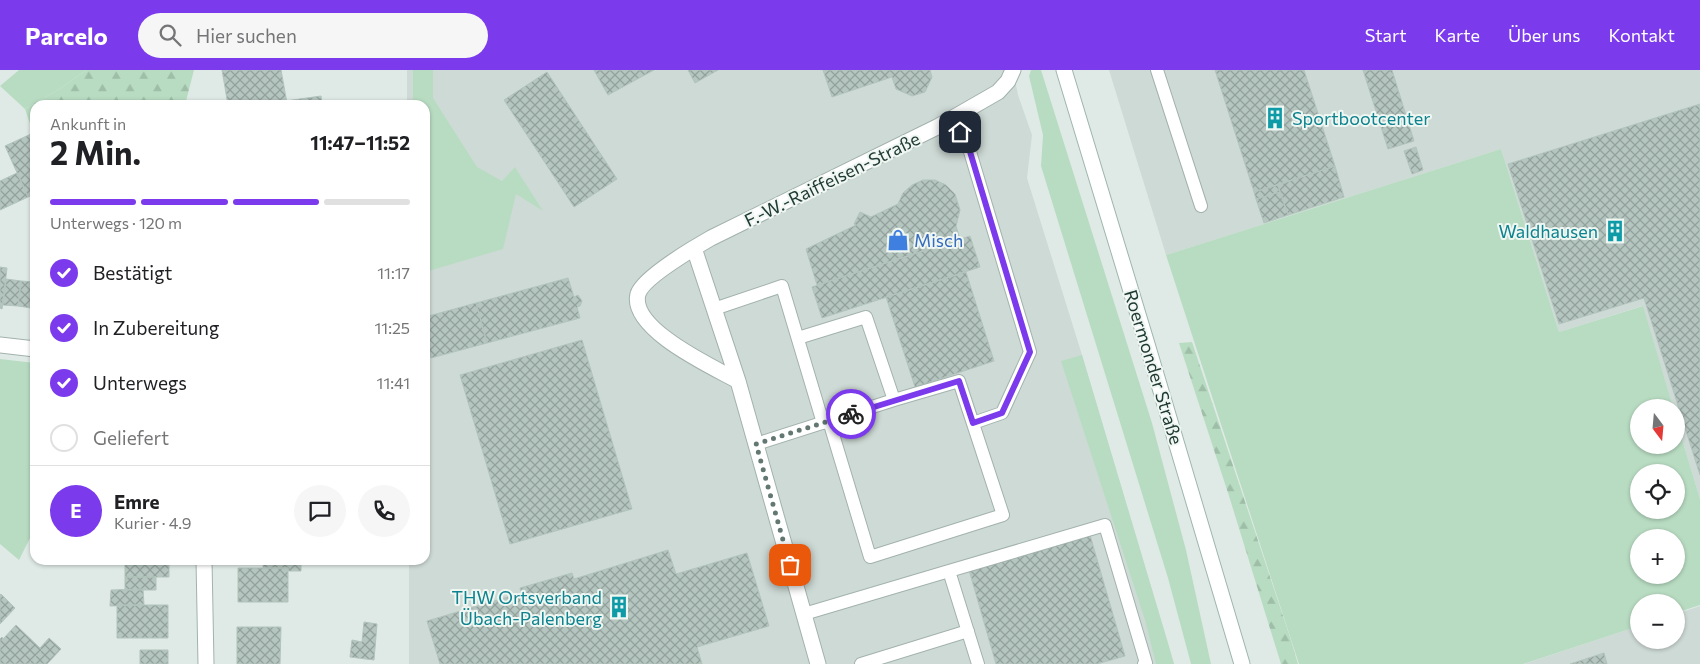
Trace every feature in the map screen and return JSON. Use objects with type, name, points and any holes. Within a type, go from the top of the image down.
[{"type":"street","name":"F.-W.-Raiffeisen-Straße","points":[[738,381],[660,336],[643,318],[638,305],[639,293],[658,273],[674,260],[710,238],[952,118],[998,92],[1008,81],[1013,70]]},
{"type":"street","name":"Roermonder Straße","points":[[1064,70],[1242,664]]},
{"type":"street","points":[[694,248],[738,381],[818,664]]},
{"type":"street","points":[[0,345],[30,348]]},
{"type":"street","points":[[204,565],[206,664]]},
{"type":"lane","points":[[1157,70],[1201,206]]},
{"type":"lane","points":[[952,118],[968,145],[1030,352],[1002,413],[973,423]]},
{"type":"lane","points":[[714,309],[782,286],[798,338],[826,422],[870,557],[1003,515],[959,381],[894,400],[826,422],[756,444]]},
{"type":"lane","points":[[798,338],[866,317],[894,400]]},
{"type":"lane","points":[[804,614],[1105,525],[1146,663],[1144,664]]},
{"type":"lane","points":[[949,571],[978,664]]},
{"type":"lane","points":[[862,664],[968,631]]},
{"type":"shaded area","points":[[407,70],[1013,70],[1018,95],[1032,135],[1027,178],[1174,664],[409,664],[409,565],[430,565],[430,100],[407,100]]},
{"type":"shaded area","points":[[1109,70],[1700,70],[1700,499],[1685,449],[1685,399],[1671,399],[1642,306],[1559,332],[1501,149],[1166,255]]},
{"type":"shaded area","points":[[1700,606],[1700,664],[1524,664],[1630,629],[1630,649],[1685,649],[1685,611]]},
{"type":"green space","points":[[19,70],[86,70],[40,100],[30,100],[30,106],[25,109],[0,86]]},
{"type":"green space","points":[[86,70],[194,70],[186,100],[40,100]]},
{"type":"green space","points":[[413,70],[433,70],[433,98],[477,167],[502,181],[515,167],[543,211],[516,194],[503,249],[430,271],[430,100],[413,100]]},
{"type":"green space","points":[[1031,70],[1041,70],[1152,423],[1186,550],[1211,664],[1191,664],[1168,578],[1041,166],[1043,135],[1029,76]]},
{"type":"green space","points":[[30,106],[30,124],[25,109]]},
{"type":"green space","points":[[1501,149],[1559,332],[1643,306],[1671,399],[1630,399],[1630,454],[1685,454],[1685,449],[1700,499],[1700,605],[1685,610],[1685,594],[1630,594],[1630,629],[1523,664],[1299,664],[1166,255]]},
{"type":"green space","points":[[1192,342],[1298,664],[1281,664],[1179,343]]},
{"type":"green space","points":[[1082,355],[1174,664],[1156,664],[1145,620],[1061,361]]},
{"type":"green space","points":[[0,359],[30,362],[30,538],[19,560],[0,544]]},
{"type":"building","points":[[222,70],[281,70],[286,100],[227,100]]},
{"type":"building","points":[[594,70],[654,70],[608,95]]},
{"type":"building","points":[[688,70],[718,70],[695,83]]},
{"type":"building","points":[[823,70],[930,70],[932,77],[925,92],[912,96],[896,89],[892,77],[832,97]]},
{"type":"building","name":"Sportbootcenter","points":[[1215,70],[1304,70],[1335,166],[1254,192]]},
{"type":"building","points":[[1363,70],[1392,70],[1414,141],[1388,149]]},
{"type":"building","points":[[547,72],[617,179],[574,207],[504,100]]},
{"type":"building","points":[[321,96],[321,100],[293,100]]},
{"type":"building","name":"Waldhausen","points":[[1700,104],[1700,475],[1685,428],[1685,399],[1676,399],[1644,298],[1559,324],[1508,164]]},
{"type":"building","points":[[30,134],[30,196],[28,197],[5,146]]},
{"type":"building","points":[[1416,147],[1423,170],[1412,174],[1404,151]]},
{"type":"building","points":[[1335,166],[1344,197],[1288,215],[1278,185]]},
{"type":"building","points":[[17,173],[28,197],[0,210],[0,181]]},
{"type":"building","points":[[923,180],[935,180],[946,185],[955,194],[960,210],[956,226],[960,239],[817,285],[806,249],[856,225],[854,224],[860,212],[871,217],[898,204],[903,193],[912,185]]},
{"type":"building","points":[[1278,185],[1280,192],[1256,199],[1254,192]]},
{"type":"building","points":[[1280,192],[1288,215],[1264,223],[1256,199]]},
{"type":"building","points":[[970,236],[980,267],[822,318],[812,287]]},
{"type":"building","points":[[0,267],[7,268],[2,309],[0,308]]},
{"type":"building","points":[[966,272],[994,361],[915,387],[886,297]]},
{"type":"building","points":[[568,278],[574,297],[578,295],[582,301],[580,306],[577,307],[580,318],[487,343],[476,303]]},
{"type":"building","points":[[6,279],[21,281],[18,306],[3,305]]},
{"type":"building","points":[[21,281],[30,282],[30,308],[18,306]]},
{"type":"building","points":[[476,303],[487,343],[431,358],[430,316]]},
{"type":"building","points":[[582,340],[632,509],[510,544],[460,375]]},
{"type":"building","points":[[1090,535],[1125,656],[1097,664],[996,664],[969,570]]},
{"type":"building","name":"THW Ortsverband Übach-Palenberg","points":[[668,550],[676,574],[747,553],[769,626],[697,647],[702,664],[440,664],[427,621],[521,593],[520,588],[572,573],[574,579]]},
{"type":"building","points":[[125,565],[169,565],[169,577],[125,577]]},
{"type":"building","points":[[263,565],[301,565],[301,571],[288,571],[288,568],[263,568]]},
{"type":"building","points":[[238,568],[288,568],[288,602],[238,602]]},
{"type":"building","points":[[125,577],[156,577],[156,590],[125,590]]},
{"type":"building","points":[[143,589],[144,605],[110,606],[111,590]]},
{"type":"building","points":[[0,595],[15,608],[0,624]]},
{"type":"building","points":[[117,605],[168,605],[168,638],[117,638]]},
{"type":"building","points":[[364,622],[377,624],[374,660],[350,657],[352,640],[362,642]]},
{"type":"building","points":[[16,625],[42,650],[28,664],[0,664],[0,639],[2,637],[3,639]]},
{"type":"building","points":[[237,627],[281,627],[280,664],[237,664]]},
{"type":"building","points":[[49,638],[61,649],[47,664],[28,664],[42,650],[40,648]]},
{"type":"building","points":[[140,650],[168,650],[168,664],[140,664]]},
{"type":"building","points":[[1604,653],[1607,664],[1570,664]]},
{"type":"way so far","points":[[790,565],[756,444],[851,414]]},
{"type":"place","name":"Sportbootcenter","points":[[1275,118]]},
{"type":"place","name":"Waldhausen","points":[[1615,231]]},
{"type":"place","name":"Misch","points":[[898,240]]},
{"type":"place","name":"THW Ortsverband Übach-Palenberg","points":[[619,607]]},
{"type":"route","points":[[851,414],[959,381],[973,423],[1002,413],[1030,352],[968,145],[960,132]]}]
